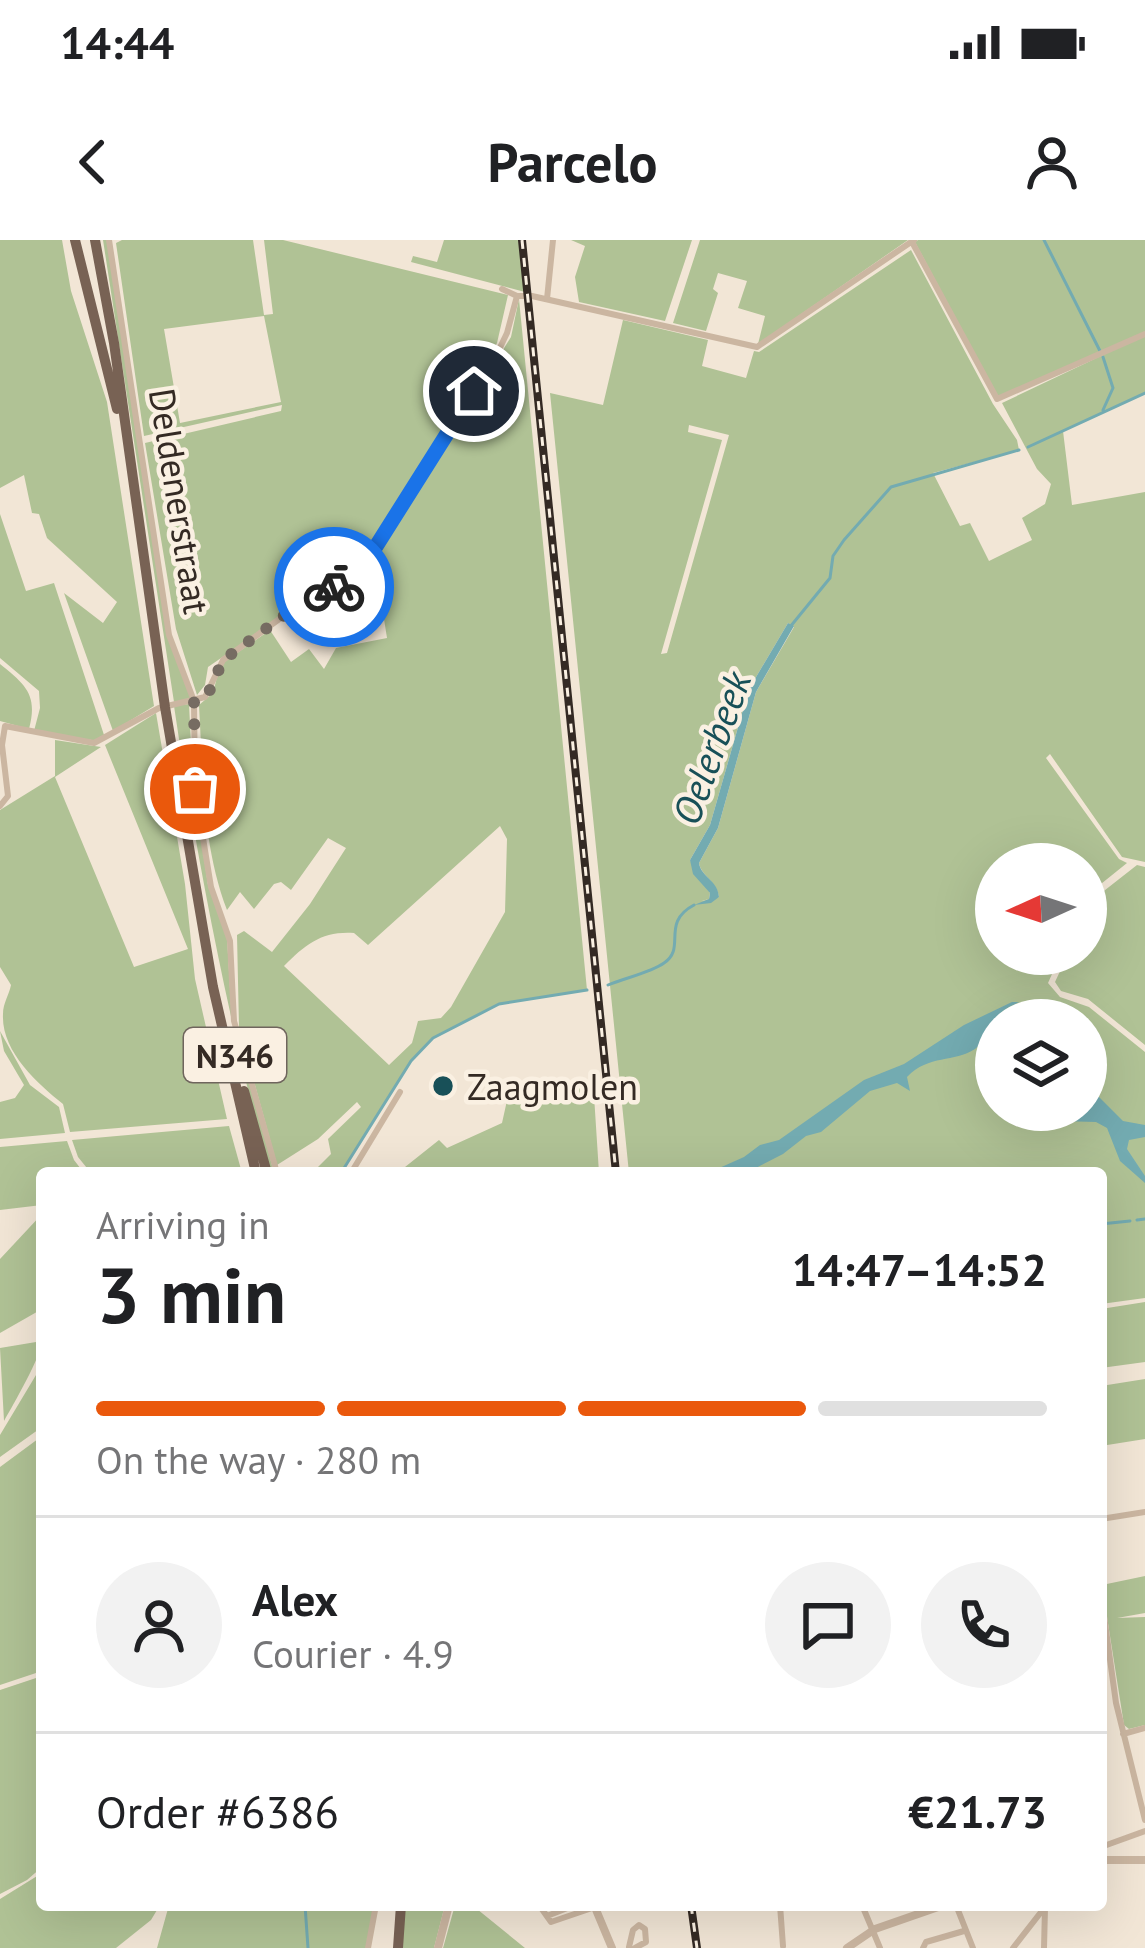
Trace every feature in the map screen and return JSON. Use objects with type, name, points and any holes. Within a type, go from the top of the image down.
[{"type":"main road","name":"Deldenerstraat","points":[[74,240],[130,464]]},
{"type":"main road","name":"Deldenerstraat","points":[[95,240],[213,987],[255,1167]]},
{"type":"main road","name":"Deldenerstraat","points":[[206,936],[265,1167]]},
{"type":"main road","points":[[398,1948],[401,1911]]},
{"type":"street","name":"Deldenerstraat","points":[[109,240],[170,635],[194,701],[195,784],[210,882],[230,941],[234,1021],[275,1167]]},
{"type":"street","points":[[547,299],[554,240]]},
{"type":"street","points":[[502,289],[757,347],[913,241],[997,399],[1145,334]]},
{"type":"street","points":[[0,806],[8,796],[4,726],[94,743],[168,706],[194,701],[208,694],[223,660],[293,609],[350,579],[363,567],[496,356],[517,296]]},
{"type":"street","points":[[355,1167],[400,1092]]},
{"type":"street","points":[[1107,1518],[1145,1512]]},
{"type":"street","points":[[1107,1632],[1123,1734],[1145,1820]]},
{"type":"street","points":[[1123,1734],[1145,1728]]},
{"type":"street","points":[[1107,1845],[1145,1831]]},
{"type":"street","points":[[1107,1860],[1145,1861]]},
{"type":"street","points":[[368,1948],[375,1911]]},
{"type":"street","points":[[438,1948],[447,1911]]},
{"type":"street","points":[[543,1911],[551,1922],[581,1911]]},
{"type":"street","points":[[547,1916],[560,1911]]},
{"type":"street","points":[[597,1911],[612,1948]]},
{"type":"street","points":[[780,1911],[783,1946]]},
{"type":"street","points":[[865,1911],[880,1948]]},
{"type":"street","points":[[847,1948],[875,1929],[927,1911]]},
{"type":"street","points":[[958,1911],[973,1948]]},
{"type":"street","points":[[1013,1948],[1041,1911]]},
{"type":"street","points":[[1044,1948],[1045,1911]]},
{"type":"street","points":[[1034,1921],[1044,1931]]},
{"type":"street","points":[[923,1948],[926,1942],[964,1930]]},
{"type":"green space","points":[[0,240],[62,240],[71,291],[107,402],[154,706],[113,731],[64,593],[103,623],[117,602],[47,538],[39,514],[32,513],[24,475],[0,488]]},
{"type":"green space","points":[[103,240],[107,240],[168,637],[191,698],[174,702]]},
{"type":"green space","points":[[253,240],[264,315],[273,314],[264,240],[283,240],[508,295],[497,343],[362,566],[341,581],[326,534],[302,546],[316,593],[208,667],[205,685],[197,695],[176,629],[145,443],[281,411],[282,405],[144,436],[116,243]],"holes":[[[264,316],[281,402],[180,423],[164,329]]]},
{"type":"green space","points":[[444,240],[520,240],[525,292],[411,262],[413,256],[437,262]]},
{"type":"green space","points":[[571,240],[692,240],[665,321],[579,302],[575,277],[585,246]]},
{"type":"green space","points":[[700,240],[908,240],[758,344],[765,316],[738,308],[747,281],[718,273],[713,289],[718,293],[706,331],[673,323]]},
{"type":"green space","points":[[918,240],[1145,240],[1145,332],[998,398]]},
{"type":"green space","points":[[911,250],[1017,440],[1019,450],[933,473],[960,526],[970,523],[989,561],[1032,540],[1022,518],[1045,504],[1051,484],[1037,469],[1002,403],[1145,335],[1145,393],[1063,431],[1072,505],[1145,492],[1145,862],[1122,857],[1050,754],[1046,758],[1119,859],[1127,863],[1107,879],[1107,843],[975,843],[975,975],[1052,975],[1048,983],[1066,999],[975,999],[975,1131],[1107,1131],[1107,1021],[1145,1052],[1145,1298],[1107,1303],[1107,1167],[628,1167],[550,393],[603,405],[623,320],[708,340],[702,366],[746,378],[754,351]],"holes":[[[689,425],[729,435],[667,653],[661,654],[722,440],[688,432]],[[788,623],[794,627],[756,692],[718,828],[699,863],[719,897],[702,901],[710,893],[690,860],[710,825],[749,689]]]},
{"type":"green space","points":[[519,299],[587,990],[499,1004],[433,1038],[411,1061],[345,1167],[318,1167],[331,1154],[328,1139],[361,1107],[357,1102],[318,1139],[277,1165],[239,1027],[237,935],[244,931],[272,952],[346,848],[328,838],[291,890],[281,882],[274,884],[254,909],[240,892],[227,910],[208,834],[199,705],[213,693],[220,665],[270,630],[291,662],[309,649],[324,669],[336,648],[387,638],[384,619],[354,622],[353,581],[378,551],[511,337]],"holes":[[[500,826],[507,839],[505,912],[451,1007],[441,1018],[418,1021],[412,1043],[389,1065],[284,966],[307,945],[333,934],[354,933],[368,945]]]},
{"type":"green space","points":[[0,514],[26,591],[54,583],[105,738],[98,741],[34,731],[39,691],[0,658]]},
{"type":"green space","points":[[0,664],[28,692],[29,729],[0,721]]},
{"type":"green space","points":[[189,704],[193,783],[208,885],[227,937],[231,1006],[272,1167],[267,1167],[226,992],[174,706]]},
{"type":"green space","points":[[156,713],[185,884],[195,979],[227,1119],[70,1132],[63,1104],[22,1065],[4,1028],[3,1010],[11,985],[0,967],[0,810],[55,776],[55,740],[101,747],[55,777],[134,967],[188,949],[105,745]]},
{"type":"green space","points":[[1137,865],[1145,867],[1145,1045],[1107,1014],[1107,999],[1061,991],[1055,982],[1058,975],[1107,975],[1107,889]]},
{"type":"green space","points":[[0,1031],[30,1085],[59,1107],[65,1133],[0,1139],[0,1102],[15,1098],[24,1085],[4,1051]]},
{"type":"green space","points":[[593,1080],[599,1167],[405,1167],[439,1140],[447,1148],[502,1123],[510,1087]]},
{"type":"green space","points":[[229,1126],[240,1167],[86,1167],[72,1140]]},
{"type":"green space","points":[[67,1141],[79,1167],[36,1167],[36,1206],[0,1210],[0,1147]]},
{"type":"green space","points":[[36,1220],[36,1312],[0,1333],[0,1259]]},
{"type":"green space","points":[[1145,1302],[1145,1362],[1107,1367],[1107,1308]]},
{"type":"green space","points":[[36,1342],[36,1359],[4,1421],[0,1348]]},
{"type":"green space","points":[[36,1375],[36,1431],[0,1457],[0,1435]]},
{"type":"green space","points":[[1145,1379],[1145,1439],[1107,1445],[1107,1385]]},
{"type":"green space","points":[[36,1440],[36,1673],[0,1685],[0,1467]]},
{"type":"green space","points":[[1145,1576],[1145,1613],[1117,1618],[1145,1617],[1145,1725],[1129,1729],[1124,1725],[1107,1617],[1107,1584]]},
{"type":"green space","points":[[36,1678],[36,1872],[0,1894],[0,1690]]},
{"type":"green space","points":[[36,1877],[36,1911],[156,1911],[116,1948],[0,1948],[0,1899]]},
{"type":"green space","points":[[167,1911],[373,1911],[366,1948],[157,1948]]},
{"type":"green space","points":[[405,1911],[443,1911],[434,1948],[402,1948]]},
{"type":"green space","points":[[453,1911],[479,1911],[525,1948],[443,1948]]},
{"type":"water","points":[[788,623],[794,626],[756,692],[718,828],[699,863],[719,897],[694,905],[709,899],[710,893],[693,874],[690,860],[710,825],[749,689]]},
{"type":"water","points":[[975,1020],[975,1049],[915,1070],[907,1077],[910,1091],[897,1083],[870,1091],[821,1132],[806,1136],[758,1167],[722,1167],[779,1140],[864,1080],[904,1064]]},
{"type":"water","points":[[1107,1105],[1123,1121],[1145,1125],[1145,1137],[1129,1140],[1127,1149],[1145,1183],[1120,1161],[1107,1128]]},
{"type":"waterway","points":[[1044,240],[1100,351]]},
{"type":"waterway","points":[[1103,357],[1113,388],[1103,410]]},
{"type":"waterway","name":"Oelerbeek","points":[[1028,447],[1145,393]]},
{"type":"waterway","name":"Oelerbeek","points":[[790,627],[830,578],[833,556],[844,540],[891,487],[1019,450]]},
{"type":"waterway","name":"Oelerbeek","points":[[608,985],[664,963],[674,950],[678,920],[694,905]]},
{"type":"waterway","name":"Oelerbeek","points":[[345,1167],[411,1061],[433,1038],[499,1004],[587,990]]},
{"type":"waterway","points":[[1137,1220],[1145,1219]]},
{"type":"waterway","points":[[1107,1223],[1130,1221]]},
{"type":"waterway","points":[[305,1911],[308,1948]]},
{"type":"railway","points":[[522,240],[615,1167]]},
{"type":"railway","points":[[692,1911],[697,1948]]},
{"type":"way so far","points":[[195,789],[194,701],[208,694],[220,663],[293,609],[334,587]]},
{"type":"place","name":"Zaagmolen","points":[[443,1086]]},
{"type":"route","points":[[334,587],[363,567],[474,391]]}]
